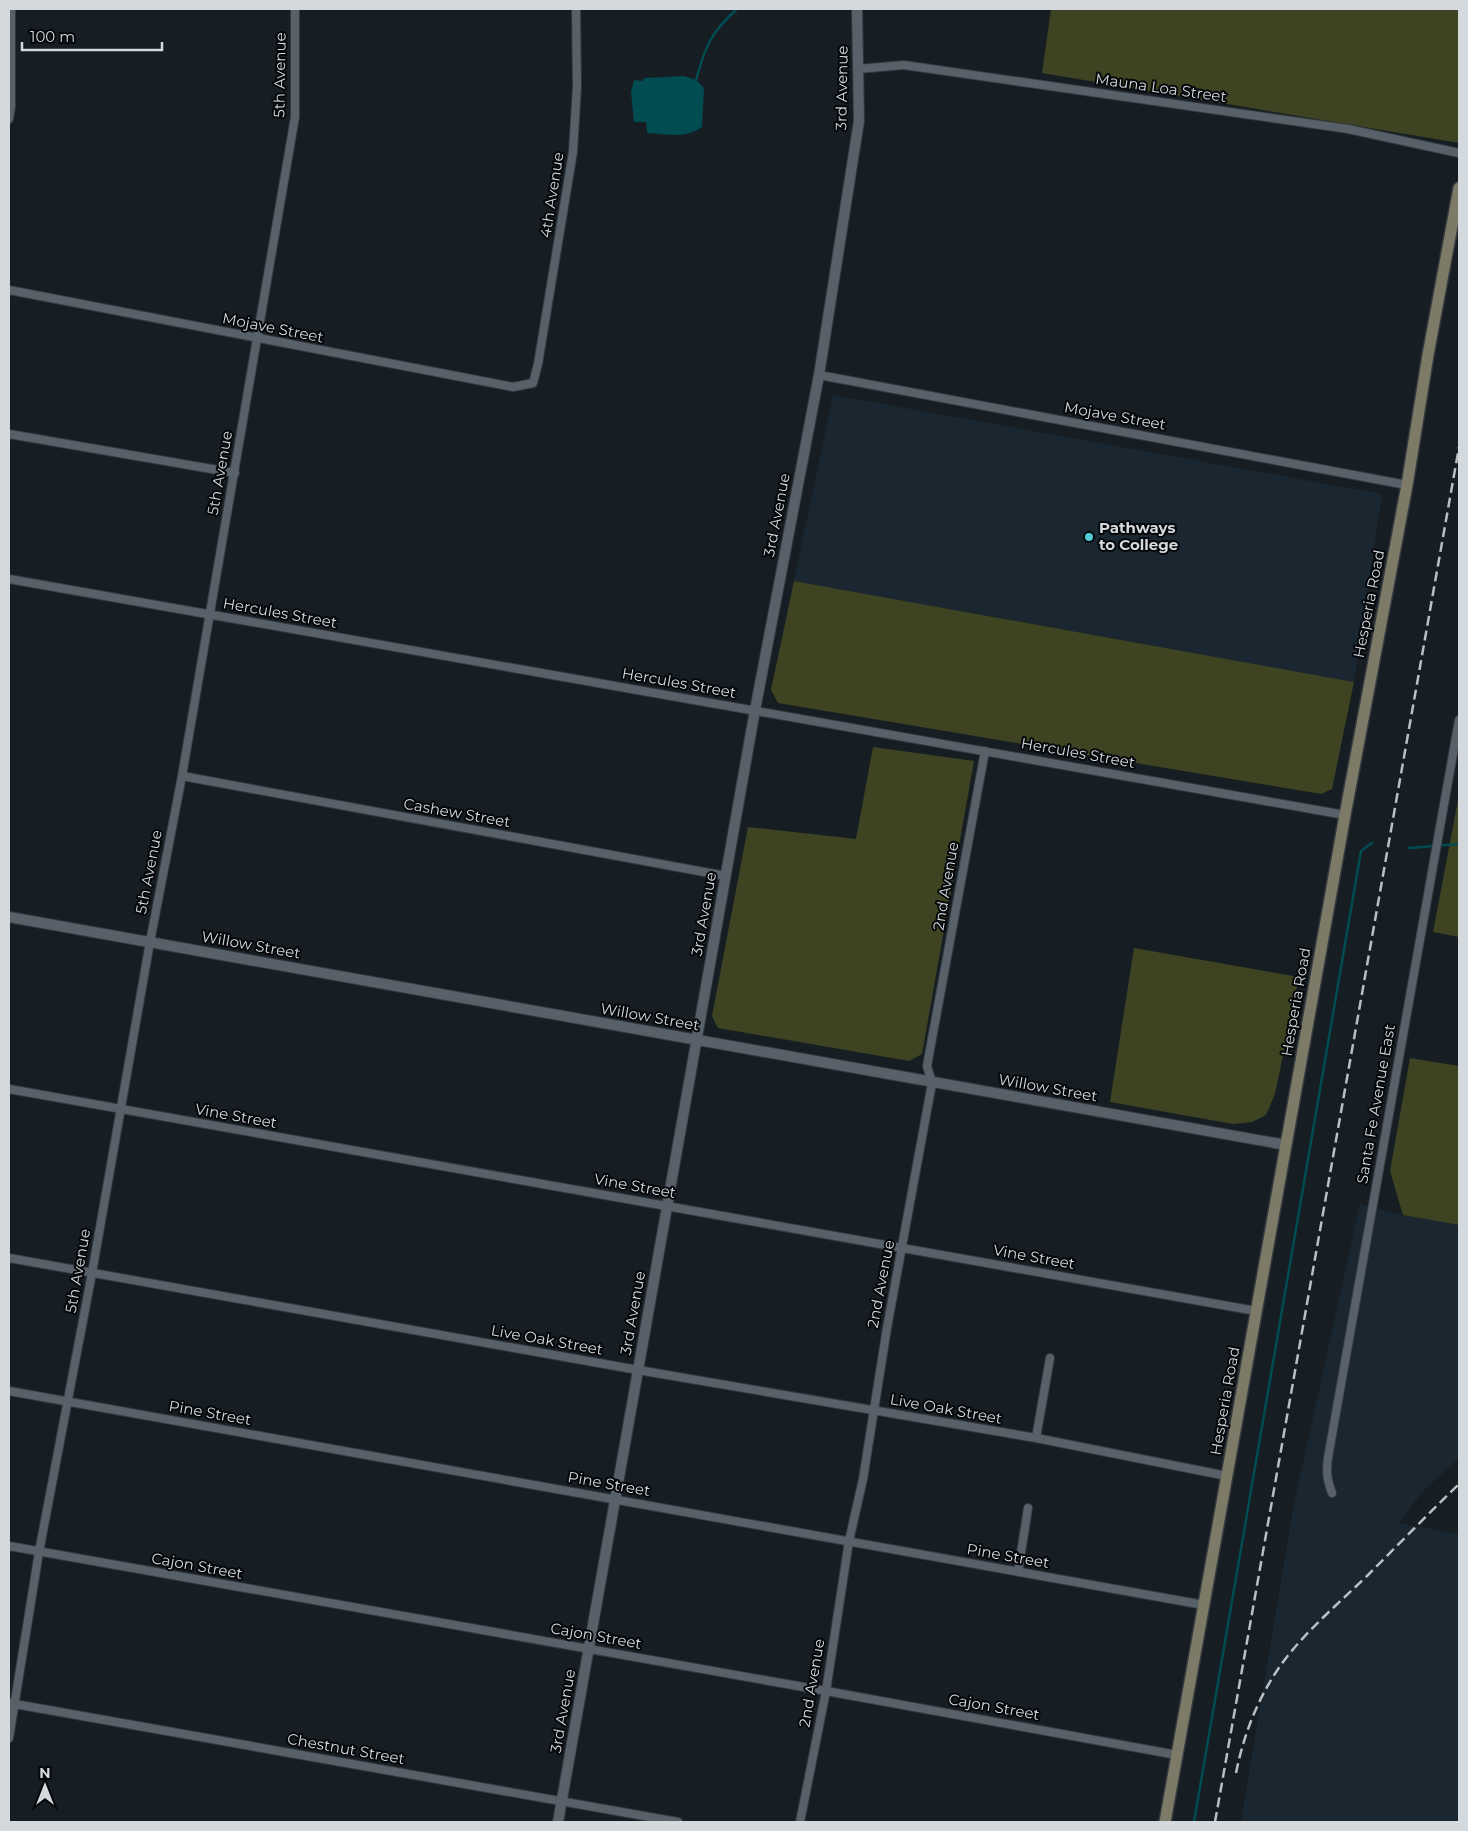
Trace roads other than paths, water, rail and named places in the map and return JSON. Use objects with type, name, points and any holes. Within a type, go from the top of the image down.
[{"type":"main road","name":"Hesperia Road","points":[[1165,1822],[1459,188]]},
{"type":"street","points":[[9,119],[11,106],[11,9]]},
{"type":"street","name":"5th Avenue","points":[[9,1738],[12,1703],[39,1552],[92,1273],[150,942],[182,776],[295,117],[295,9]]},
{"type":"street","name":"4th Avenue","points":[[533,384],[538,364],[573,152],[577,86],[576,9]]},
{"type":"street","name":"3rd Avenue","points":[[558,1822],[588,1649],[617,1499],[638,1370],[755,710],[818,375],[858,121],[857,9]]},
{"type":"street","name":"Mauna Loa Street","points":[[858,69],[904,65],[1348,129],[1459,153]]},
{"type":"street","name":"Mojave Street","points":[[9,290],[513,387],[533,384]]},
{"type":"street","name":"Mojave Street","points":[[818,375],[1407,485]]},
{"type":"street","points":[[9,434],[235,473]]},
{"type":"street","name":"Hercules Street","points":[[9,579],[1345,815]]},
{"type":"street","name":"Santa Fe Avenue East","points":[[1332,1493],[1327,1481],[1328,1452],[1459,720]]},
{"type":"street","name":"2nd Avenue","points":[[800,1822],[826,1691],[849,1541],[863,1479],[873,1410],[932,1083],[927,1066],[985,751]]},
{"type":"street","name":"Cashew Street","points":[[182,776],[726,876]]},
{"type":"street","name":"Willow Street","points":[[9,917],[1286,1145]]},
{"type":"street","name":"Vine Street","points":[[9,1089],[1256,1311]]},
{"type":"street","name":"Live Oak Street","points":[[9,1258],[638,1370],[1036,1438],[1227,1476]]},
{"type":"street","points":[[1036,1438],[1050,1358]]},
{"type":"street","name":"Pine Street","points":[[9,1391],[1204,1605]]},
{"type":"street","points":[[1018,1572],[1028,1508]]},
{"type":"street","name":"Cajon Street","points":[[9,1546],[1177,1755]]},
{"type":"street","name":"Chestnut Street","points":[[12,1703],[678,1822]]},
{"type":"water","points":[[684,76],[696,80],[704,88],[702,127],[696,131],[682,134],[647,133],[646,122],[634,122],[631,92],[634,80],[642,81],[644,78]]},
{"type":"waterway","points":[[696,80],[710,41],[721,25],[737,9]]},
{"type":"waterway","points":[[1194,1822],[1361,851],[1372,843]]},
{"type":"waterway","points":[[1409,848],[1459,844]]},
{"type":"railway","points":[[1215,1822],[1459,447]]},
{"type":"railway","points":[[1236,1773],[1243,1743],[1260,1701],[1274,1675],[1292,1650],[1459,1484]]},
{"type":"place","name":"Pathways to College","points":[[1089,537]]}]
